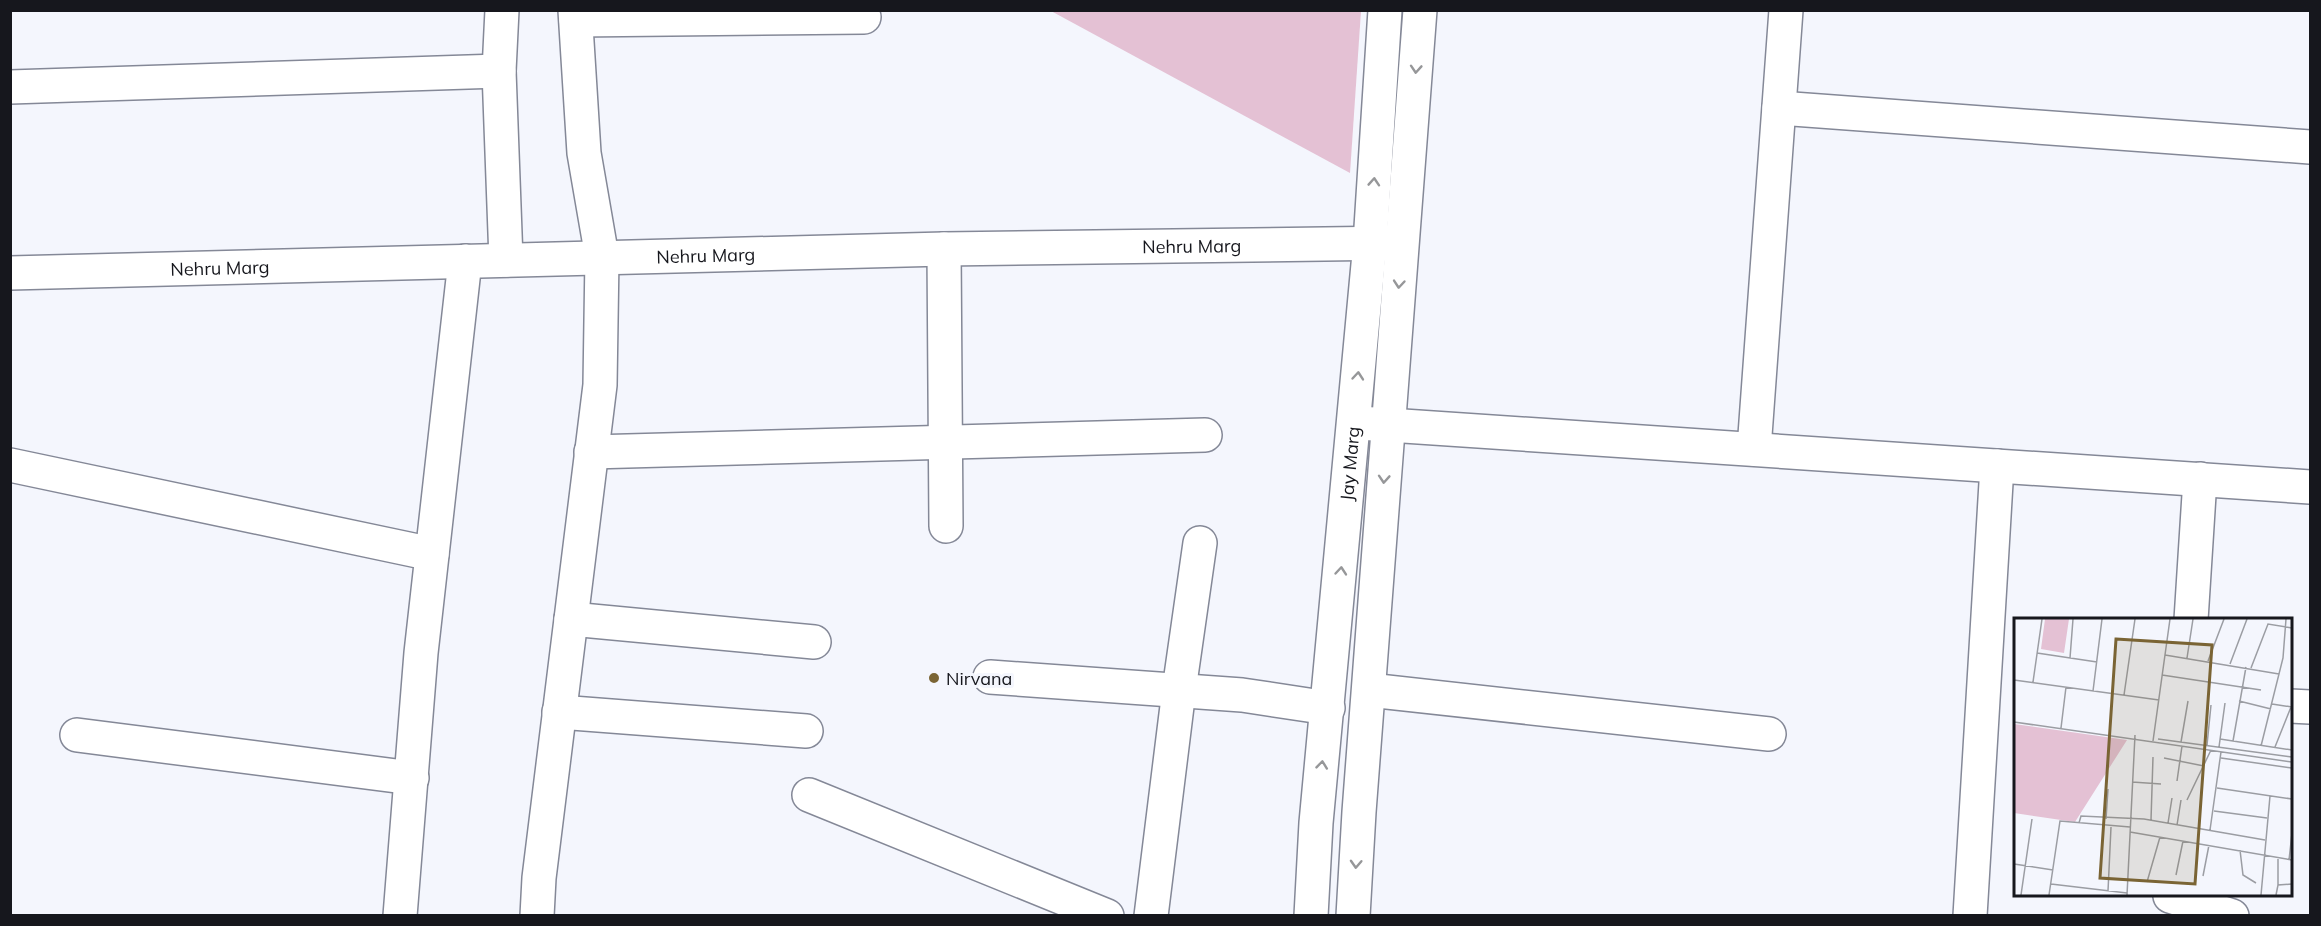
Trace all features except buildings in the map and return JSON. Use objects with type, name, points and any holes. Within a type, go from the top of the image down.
[{"type":"street","points":[[502,10],[499,71],[506,260]]},
{"type":"street","name":"Jay Marg","points":[[1311,915],[1316,823],[1370,243],[1385,10]]},
{"type":"street","name":"Jay Marg","points":[[1353,915],[1419,10]]},
{"type":"street","points":[[1754,449],[1786,10]]},
{"type":"street","points":[[537,915],[539,878],[600,385],[602,258],[584,153],[575,15],[864,17]]},
{"type":"street","points":[[10,87],[499,71]]},
{"type":"street","points":[[1779,108],[2310,147]]},
{"type":"street","name":"Nehru Marg","points":[[10,273],[944,249],[1402,243]]},
{"type":"street","points":[[944,249],[946,526]]},
{"type":"street","points":[[400,915],[421,653],[465,261]]},
{"type":"street","points":[[1354,422],[2310,487]]},
{"type":"street","points":[[591,452],[1205,435]]},
{"type":"street","points":[[10,465],[432,554]]},
{"type":"street","points":[[1970,915],[1997,466]]},
{"type":"street","points":[[2191,618],[2200,479]]},
{"type":"street","points":[[1151,915],[1200,543]]},
{"type":"street","points":[[571,619],[814,642]]},
{"type":"street","points":[[990,677],[1242,695],[1328,708]]},
{"type":"street","points":[[1369,690],[1769,734]]},
{"type":"street","points":[[2291,706],[2310,707]]},
{"type":"street","points":[[560,712],[807,731]]},
{"type":"street","points":[[77,735],[412,778]]},
{"type":"street","points":[[808,795],[1107,915]]},
{"type":"street","points":[[2169,902],[2232,915]]},
{"type":"shaded area","points":[[1051,11],[1361,11],[1350,173]]},
{"type":"place","name":"Nirvana","points":[[934,678]]}]
